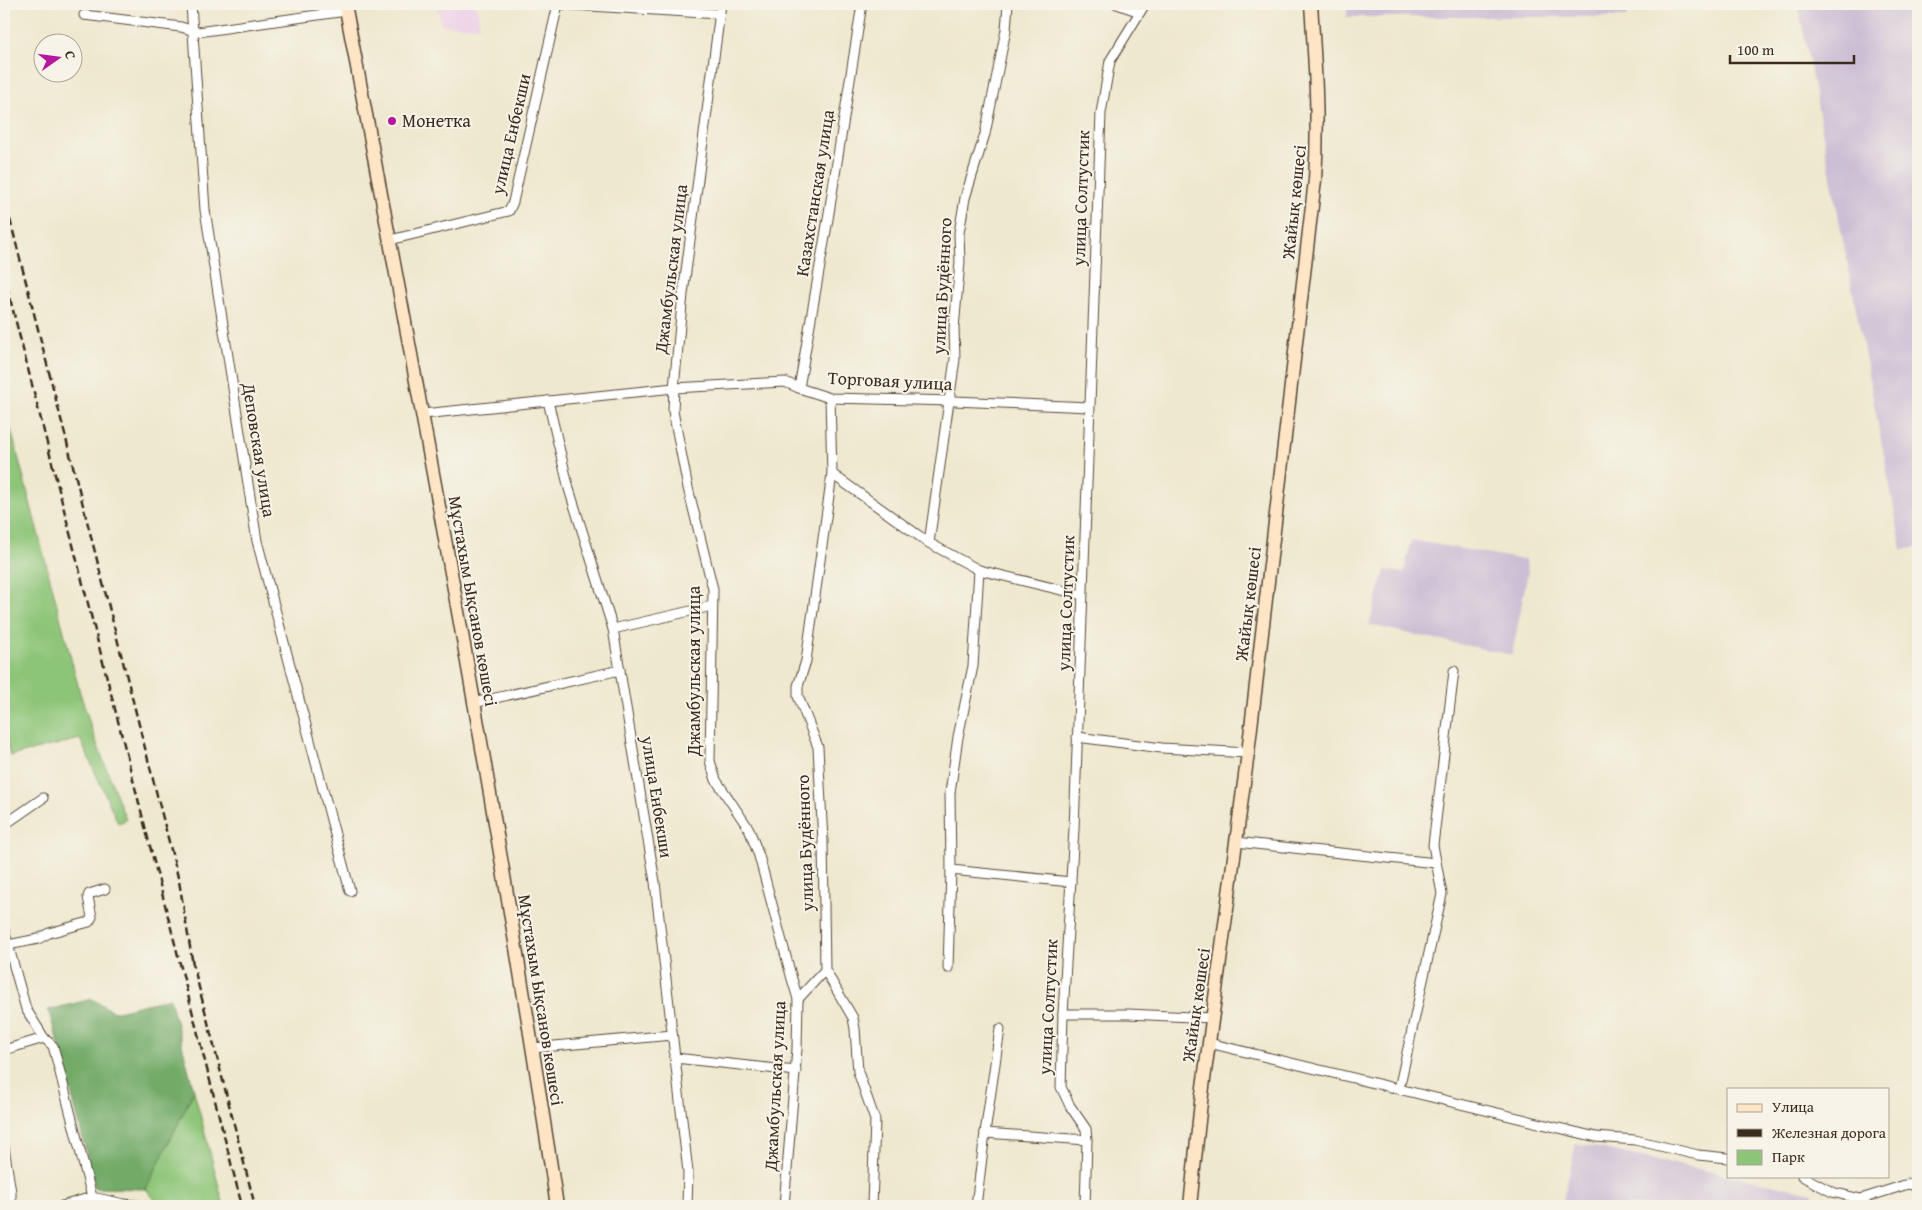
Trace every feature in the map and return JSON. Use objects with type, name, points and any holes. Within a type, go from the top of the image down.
[{"type":"main road","name":"Жайық көшесі","points":[[1190,1206],[1212,1018],[1248,753],[1315,180],[1318,134],[1311,4]]},
{"type":"main road","name":"Мұстахым Ықсанов көшесі","points":[[345,7],[423,414],[533,1048],[557,1206]]},
{"type":"street","name":"Деповская улица","points":[[191,4],[205,210],[257,541],[350,891]]},
{"type":"street","points":[[558,4],[719,14]]},
{"type":"street","name":"улица Енбекши","points":[[390,240],[509,211],[513,202],[558,4]]},
{"type":"street","name":"Джамбульская улица","points":[[721,4],[683,294],[674,388],[674,411],[688,488],[713,589],[710,761],[716,780],[749,829],[759,856],[798,999],[796,1071],[784,1206]]},
{"type":"street","name":"Казахстанская улица","points":[[799,388],[862,4]]},
{"type":"street","name":"улица Будённого","points":[[929,543],[955,358],[954,328],[960,262],[959,233],[965,198],[985,134],[1006,30],[1008,4]]},
{"type":"street","points":[[1117,4],[1142,8]]},
{"type":"street","points":[[84,15],[181,27],[201,32],[345,7]]},
{"type":"street","name":"улица Солтустик","points":[[1085,1206],[1088,1140],[1086,1130],[1070,1106],[1061,1087],[1077,737],[1101,113],[1110,61],[1142,8]]},
{"type":"street","name":"Торговая улица","points":[[423,414],[674,388],[785,382],[830,398],[1089,407]]},
{"type":"street","name":"улица Будённого","points":[[830,398],[832,474],[806,661],[798,686],[798,696],[818,747],[823,841],[825,970],[853,1018],[856,1029],[858,1072],[876,1120],[872,1206]]},
{"type":"street","name":"улица Енбекши","points":[[548,401],[569,489],[613,629],[655,882],[688,1172],[687,1206]]},
{"type":"street","points":[[832,474],[929,543],[979,570],[1082,596]]},
{"type":"street","points":[[948,968],[951,870],[950,793],[958,738],[973,666],[979,570]]},
{"type":"street","points":[[613,629],[712,606]]},
{"type":"street","points":[[473,703],[620,670]]},
{"type":"street","points":[[1399,1089],[1442,894],[1433,845],[1454,671]]},
{"type":"street","points":[[1077,737],[1162,748],[1248,753]]},
{"type":"street","points":[[4,825],[43,798]]},
{"type":"street","points":[[1236,842],[1436,863]]},
{"type":"street","points":[[951,870],[1071,882]]},
{"type":"street","points":[[8,945],[38,940],[49,933],[89,922],[92,917],[88,898],[89,894],[105,889]]},
{"type":"street","points":[[4,930],[26,1009],[44,1038],[53,1046],[92,1197]]},
{"type":"street","points":[[798,999],[825,970]]},
{"type":"street","points":[[1063,1014],[1128,1014],[1212,1018]]},
{"type":"street","points":[[976,1206],[1000,1029]]},
{"type":"street","points":[[533,1048],[672,1035]]},
{"type":"street","points":[[4,1050],[44,1038]]},
{"type":"street","points":[[1209,1043],[1596,1137],[1635,1140],[1698,1155],[1727,1158]]},
{"type":"street","points":[[675,1058],[796,1071]]},
{"type":"street","points":[[985,1133],[1088,1140]]},
{"type":"street","points":[[4,1148],[11,1192],[11,1206]]},
{"type":"street","points":[[1806,1178],[1832,1192],[1861,1199],[1908,1184],[1918,1186]]},
{"type":"street","points":[[62,1206],[92,1197],[124,1204],[145,1206]]},
{"type":"shaded area","points":[[437,4],[476,4],[480,27],[441,25]]},
{"type":"shaded area","points":[[1347,4],[1626,4],[1627,17],[1347,17]]},
{"type":"shaded area","points":[[1798,4],[1918,4],[1918,547],[1902,550]]},
{"type":"shaded area","points":[[1411,540],[1525,560],[1528,571],[1512,655],[1369,625],[1385,570],[1404,573]]},
{"type":"shaded area","points":[[1576,1143],[1727,1175],[1727,1178],[1742,1178],[1813,1193],[1811,1206],[1562,1206]]},
{"type":"green space","points":[[4,403],[80,693],[126,820],[118,823],[80,739],[10,756],[4,732]]},
{"type":"green space","points":[[170,998],[194,1091],[146,1189],[95,1188],[61,1051],[48,1010],[92,999],[114,1012]]},
{"type":"green space","points":[[194,1091],[224,1206],[160,1206],[146,1189]]},
{"type":"railway","points":[[4,196],[179,881],[193,965]]},
{"type":"railway","points":[[4,275],[242,1206]]},
{"type":"railway","points":[[192,960],[255,1206]]},
{"type":"place","name":"Монетка","points":[[392,121]]}]
